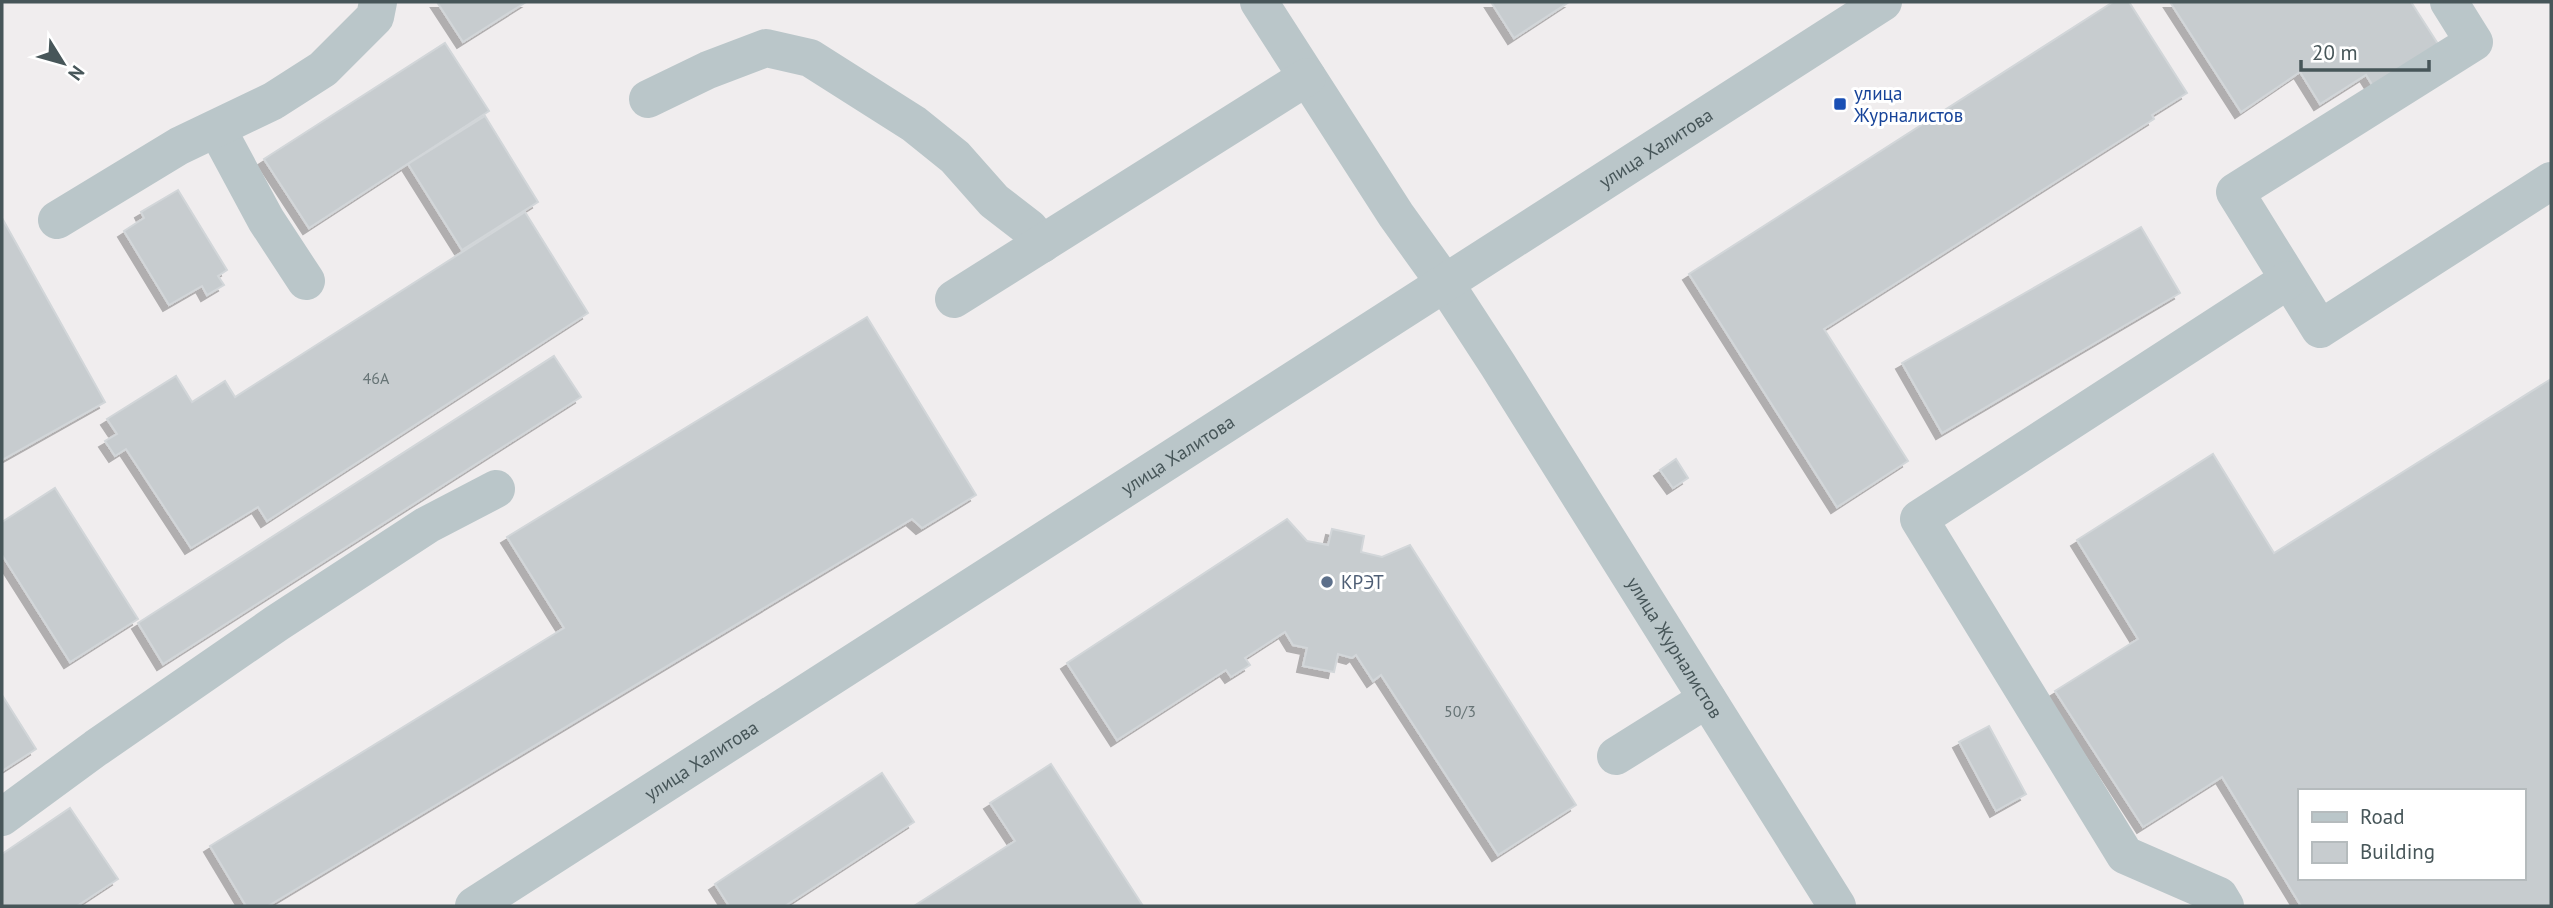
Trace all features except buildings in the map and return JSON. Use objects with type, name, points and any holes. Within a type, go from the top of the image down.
[{"type":"street","points":[[57,220],[179,146],[273,101],[323,69],[375,17],[378,2]]},
{"type":"street","name":"улица Журналистов","points":[[1259,2],[1396,215],[1444,282],[1837,906]]},
{"type":"street","name":"улица Халитова","points":[[487,903],[1444,282],[1883,2]]},
{"type":"street","points":[[2449,2],[2474,41],[2235,192],[2320,330],[2551,181]]},
{"type":"street","points":[[648,99],[708,70],[766,48],[810,58],[914,124],[955,157],[994,201],[1029,228],[1042,244]]},
{"type":"street","points":[[954,299],[1307,77]]},
{"type":"street","points":[[217,129],[266,220],[306,281]]},
{"type":"street","points":[[2225,906],[2219,896],[2125,855],[1919,519],[2288,280]]},
{"type":"street","points":[[2,817],[160,702],[288,616],[427,525],[496,489]]},
{"type":"street","points":[[1616,757],[1707,699]]},
{"type":"place","name":"улица Журналистов","points":[[1840,104]]},
{"type":"place","name":"КРЭТ","points":[[1327,582]]}]
